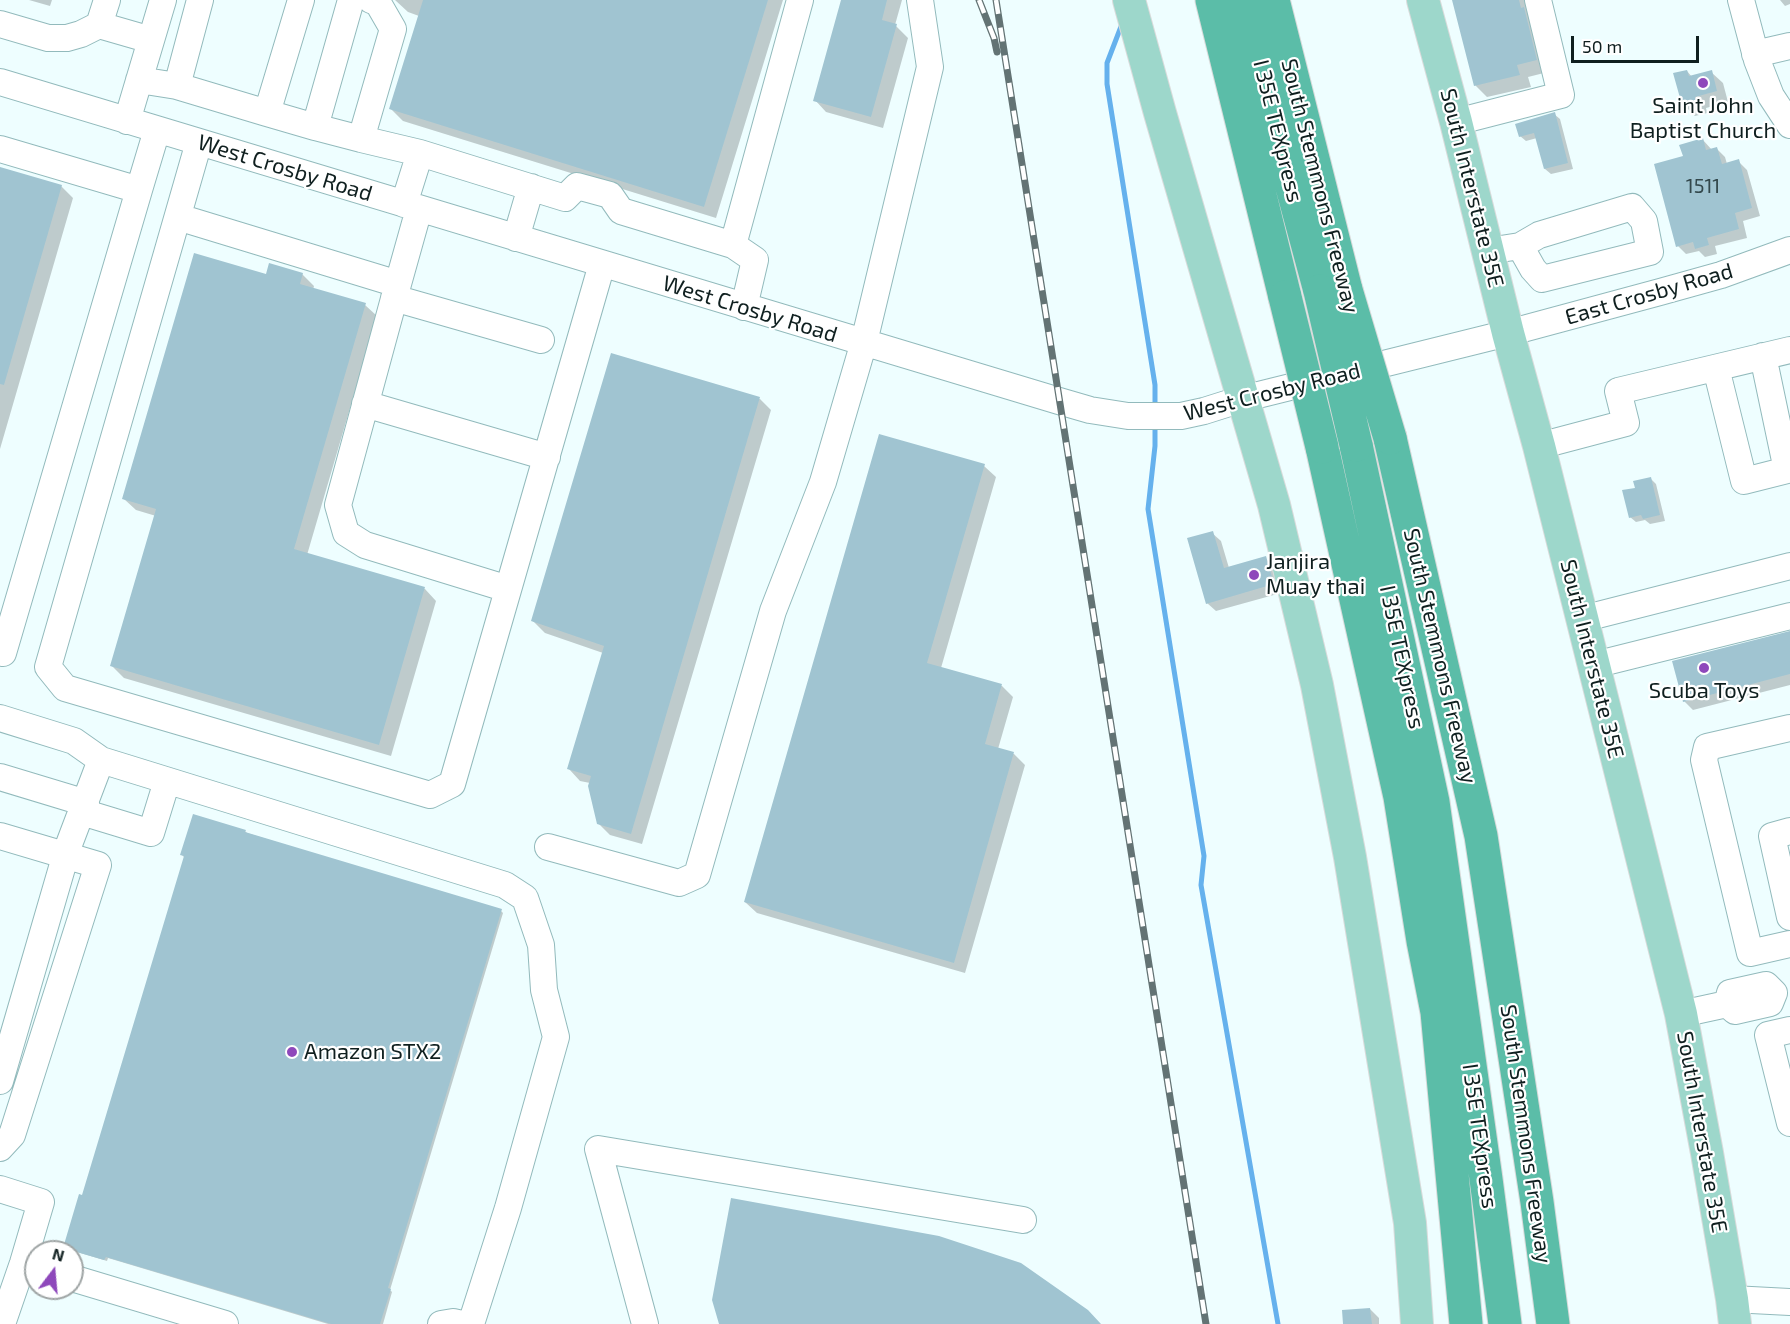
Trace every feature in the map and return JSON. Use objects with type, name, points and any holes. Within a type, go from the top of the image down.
[{"type":"highway","points":[[1212,0],[1322,447],[1400,797],[1437,1012],[1466,1324]]},
{"type":"highway","name":"I 35E TEXpress","points":[[1245,0],[1275,124],[1333,291],[1356,445],[1433,802],[1504,1324]]},
{"type":"highway","name":"South Stemmons Freeway","points":[[1273,0],[1333,291],[1390,438],[1481,836],[1538,1202],[1553,1324]]},
{"type":"main road","points":[[1129,0],[1274,505],[1312,662],[1350,857],[1410,1223],[1417,1324]]},
{"type":"main road","name":"South Interstate 35E","points":[[1423,0],[1539,446],[1681,1014],[1733,1312]]},
{"type":"street","points":[[99,25],[107,0]]},
{"type":"street","points":[[128,121],[163,0]]},
{"type":"street","points":[[177,86],[200,0]]},
{"type":"street","points":[[267,112],[301,0]]},
{"type":"street","points":[[315,127],[351,0]]},
{"type":"street","points":[[361,139],[393,29],[378,3],[371,0]]},
{"type":"street","points":[[732,245],[800,0]]},
{"type":"street","points":[[548,847],[680,883],[697,875],[773,611],[823,482],[864,342],[930,67],[920,0]]},
{"type":"street","points":[[1456,122],[1561,95],[1538,0]]},
{"type":"street","points":[[1741,0],[1755,54],[1771,96],[1790,125]]},
{"type":"street","points":[[0,24],[48,38],[67,38],[99,25],[151,40]]},
{"type":"street","points":[[1755,54],[1790,46]]},
{"type":"street","points":[[139,80],[177,86],[315,127],[420,153],[565,198],[577,186],[610,195],[621,211],[732,245],[755,260],[744,307]]},
{"type":"street","name":"West Crosby Road","points":[[0,82],[1090,410],[1128,416],[1181,416],[1508,333]]},
{"type":"street","points":[[3,653],[157,130]]},
{"type":"street","points":[[199,142],[48,667],[65,688],[430,795],[452,784],[602,264]]},
{"type":"street","points":[[0,149],[139,190]]},
{"type":"street","points":[[420,153],[396,291],[338,505],[346,533],[365,545],[508,589]]},
{"type":"street","points":[[516,238],[531,187]]},
{"type":"street","points":[[1488,251],[1520,246],[1539,235],[1632,207],[1644,221],[1660,292]]},
{"type":"street","points":[[178,217],[541,340]]},
{"type":"street","points":[[1520,246],[1533,269],[1542,279],[1650,252]]},
{"type":"street","name":"East Crosby Road","points":[[1508,333],[1721,275],[1789,249]]},
{"type":"street","points":[[1539,446],[1626,423],[1617,391],[1790,350]]},
{"type":"street","points":[[1716,368],[1744,481],[1789,469],[1762,356]]},
{"type":"street","points":[[365,404],[547,457]]},
{"type":"street","points":[[1582,619],[1790,566]]},
{"type":"street","points":[[1594,665],[1790,616]]},
{"type":"street","points":[[0,718],[74,741],[101,760],[505,885],[525,898],[541,945],[544,990],[556,1037],[508,1208],[471,1324]]},
{"type":"street","points":[[1790,728],[1707,747],[1704,760],[1750,953],[1790,944]]},
{"type":"street","points":[[0,1081],[66,855],[101,760]]},
{"type":"street","points":[[0,777],[151,833],[167,781]]},
{"type":"street","points":[[1790,831],[1772,836],[1790,917]]},
{"type":"street","points":[[0,836],[98,865],[12,1135],[0,1148]]},
{"type":"street","points":[[1681,1014],[1727,1004],[1730,993],[1766,985],[1782,991]]},
{"type":"street","points":[[1790,1030],[1768,1035],[1790,1123]]},
{"type":"street","points":[[645,1324],[598,1149],[1023,1220]]},
{"type":"street","points":[[0,1189],[41,1202],[34,1240]]},
{"type":"street","points":[[2,1324],[24,1276]]},
{"type":"street","points":[[84,1282],[225,1324]]},
{"type":"street","points":[[1733,1312],[1790,1302]]},
{"type":"street","points":[[441,1324],[453,1322],[462,1324]]},
{"type":"building","points":[[423,0],[768,0],[704,207],[389,109]]},
{"type":"building","points":[[841,0],[887,0],[882,20],[897,24],[871,117],[813,101]]},
{"type":"building","points":[[1452,0],[1519,0],[1521,8],[1524,7],[1537,60],[1517,65],[1520,75],[1474,86]]},
{"type":"building","points":[[1687,70],[1689,76],[1712,70],[1717,91],[1695,97],[1696,101],[1682,105],[1673,73]]},
{"type":"building","points":[[1555,112],[1568,163],[1544,169],[1534,133],[1519,137],[1515,124]]},
{"type":"building","points":[[1703,138],[1706,150],[1717,147],[1722,164],[1739,159],[1752,208],[1735,213],[1739,229],[1707,238],[1709,245],[1695,249],[1693,242],[1676,247],[1654,164],[1683,156],[1679,145]]},
{"type":"building","points":[[0,167],[62,185],[4,385],[0,384]]},
{"type":"building","points":[[194,253],[266,274],[269,263],[303,273],[300,284],[366,303],[294,549],[425,587],[379,745],[110,666],[156,509],[122,499]]},
{"type":"building","points":[[611,353],[760,397],[631,834],[597,824],[588,786],[591,776],[567,769],[604,646],[531,621]]},
{"type":"building","points":[[879,434],[985,464],[927,663],[1002,684],[985,744],[1014,752],[954,963],[744,902]]},
{"type":"building","points":[[1651,477],[1660,515],[1643,519],[1641,515],[1629,518],[1622,490],[1635,488],[1633,481]]},
{"type":"building","points":[[1213,531],[1224,568],[1266,556],[1274,584],[1206,604],[1187,538]]},
{"type":"building","points":[[1790,631],[1790,674],[1683,702],[1672,661]]},
{"type":"building","name":"Amazon STX2","points":[[193,814],[246,830],[245,832],[502,909],[388,1288],[391,1289],[380,1324],[331,1324],[106,1257],[104,1260],[84,1254],[84,1240],[65,1240],[79,1194],[82,1195],[184,856],[180,855]]},
{"type":"building","points":[[731,1198],[939,1236],[1021,1263],[1088,1310],[1101,1324],[719,1324],[712,1300]]},
{"type":"building","points":[[1370,1308],[1372,1324],[1343,1324],[1342,1310]]},
{"type":"waterway","points":[[1122,24],[1107,63],[1107,84],[1155,385],[1155,410]]},
{"type":"waterway","points":[[1155,422],[1155,446],[1148,509],[1204,856],[1201,885],[1278,1324]]},
{"type":"railway","points":[[979,0],[997,52]]},
{"type":"railway","points":[[996,0],[1206,1324]]},
{"type":"place","name":"Saint John Baptist Church","points":[[1703,83]]},
{"type":"place","name":"Janjira Muay thai","points":[[1254,575]]},
{"type":"place","name":"Scuba Toys","points":[[1704,668]]},
{"type":"place","name":"Amazon STX2","points":[[292,1052]]}]
